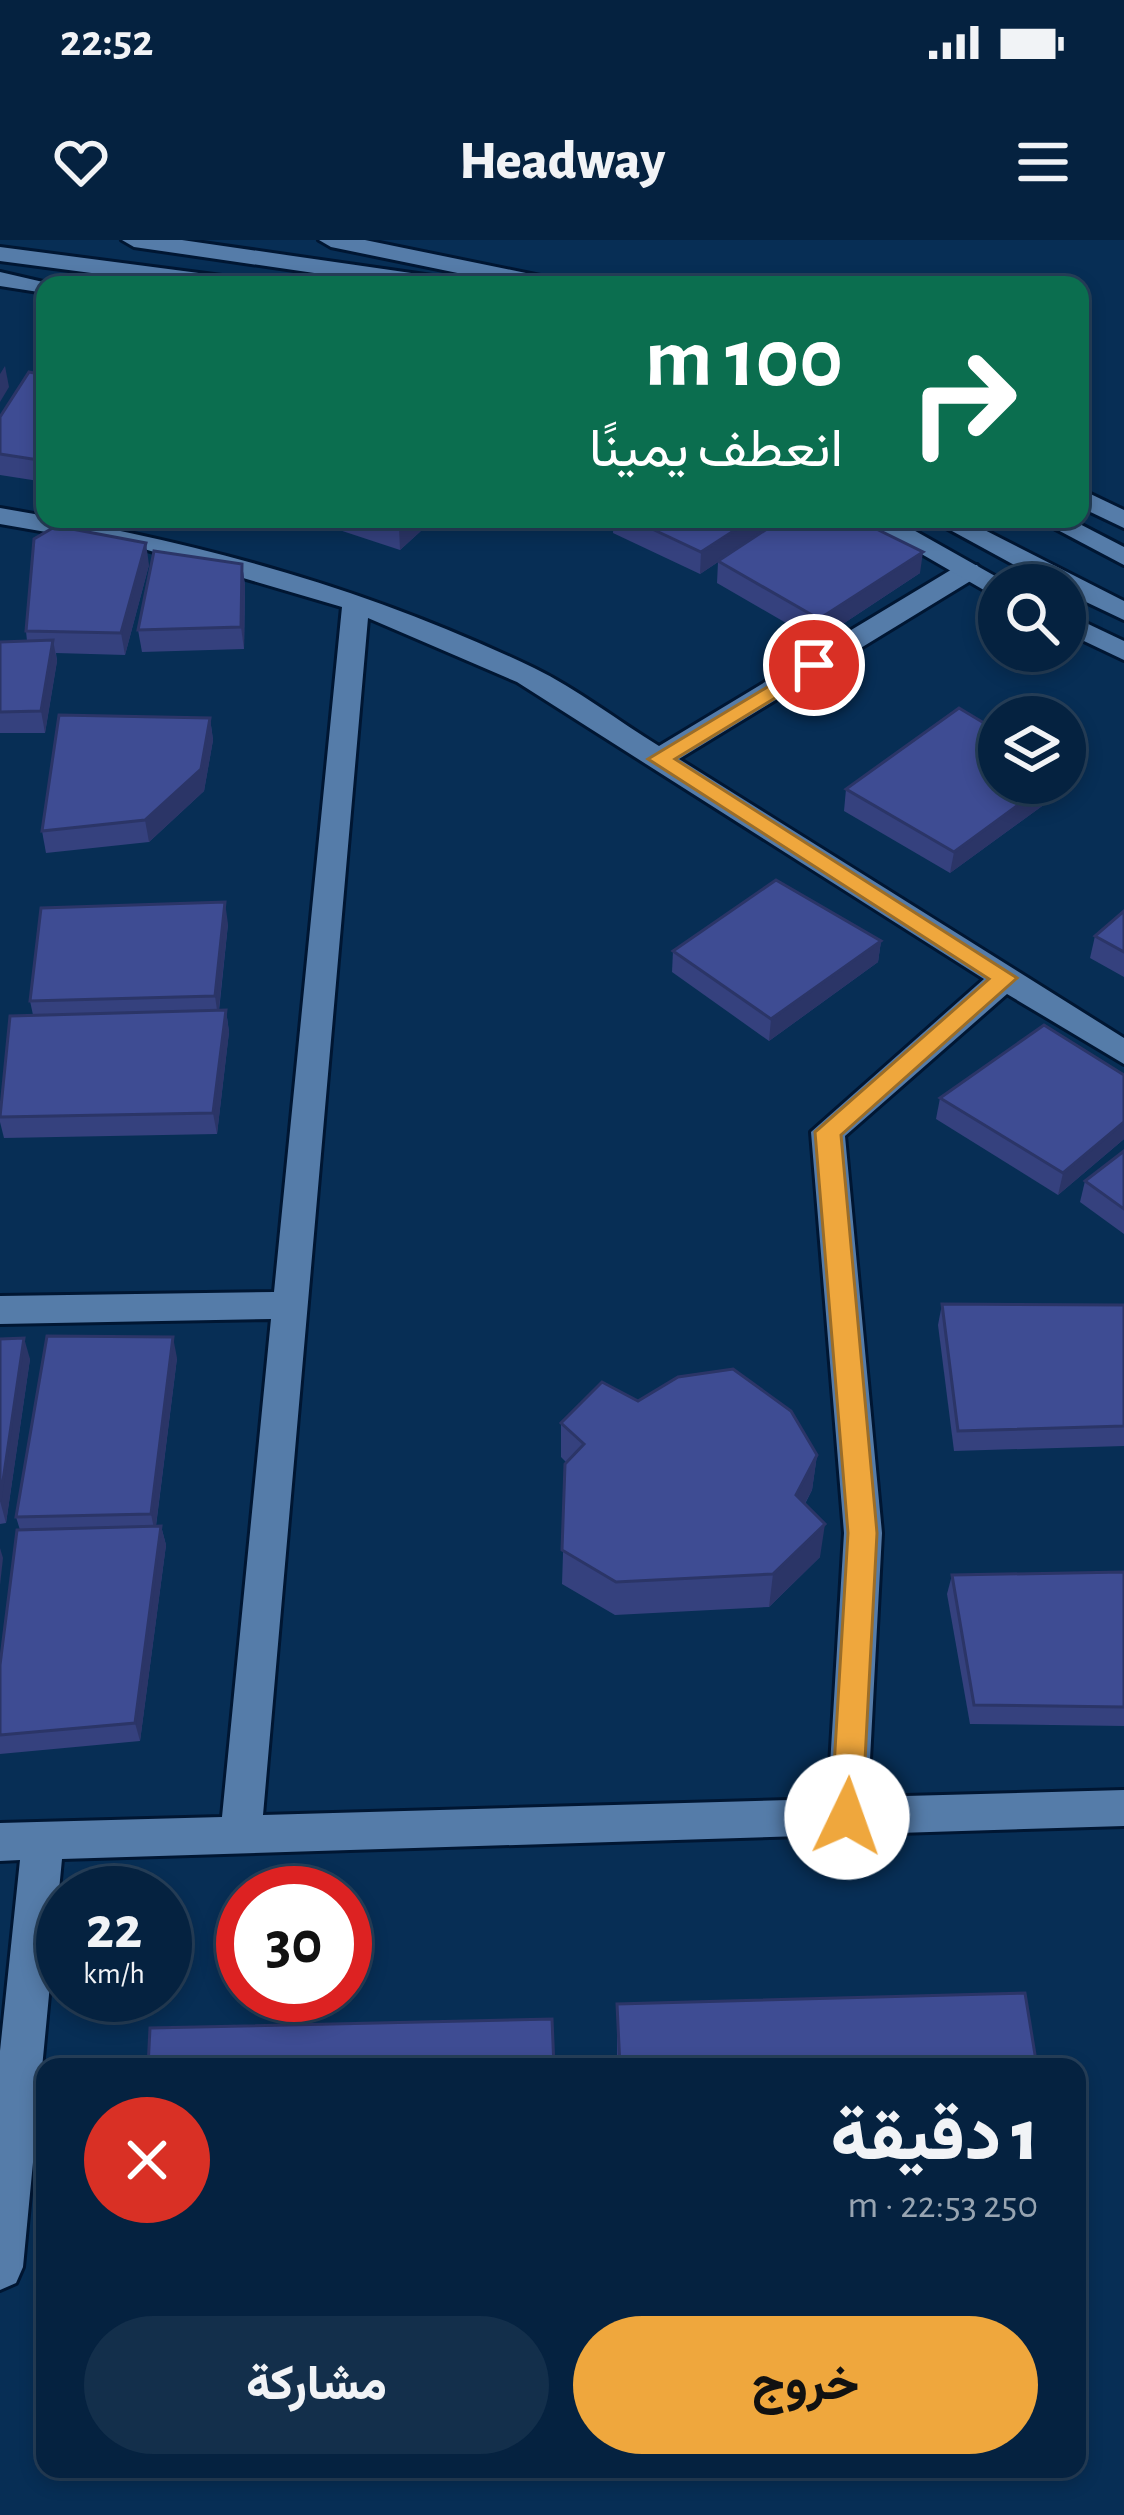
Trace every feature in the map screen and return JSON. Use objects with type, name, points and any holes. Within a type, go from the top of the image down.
[{"type":"street","points":[[134,240],[384,276]]},
{"type":"street","points":[[331,240],[506,276]]},
{"type":"street","points":[[0,254],[168,276]]},
{"type":"street","points":[[0,279],[36,285]]},
{"type":"street","points":[[1089,502],[1124,520]]},
{"type":"street","points":[[0,516],[36,522]]},
{"type":"street","points":[[71,528],[147,541],[356,602],[527,676],[1124,1052]]},
{"type":"street","points":[[890,528],[978,576]]},
{"type":"street","points":[[960,528],[1124,613]]},
{"type":"street","points":[[1068,528],[1124,557]]},
{"type":"street","points":[[659,759],[968,571]]},
{"type":"street","points":[[241,1835],[356,602]]},
{"type":"street","points":[[1086,632],[1124,652]]},
{"type":"street","points":[[847,1817],[863,1533],[828,1132],[1005,978]]},
{"type":"street","points":[[0,1310],[290,1305]]},
{"type":"street","points":[[0,2266],[21,1841],[1124,1808]]},
{"type":"building","points":[[29,372],[36,373],[36,460],[0,454],[0,417]]},
{"type":"building","points":[[53,528],[67,528],[146,543],[121,633],[26,631],[34,539]]},
{"type":"building","points":[[650,528],[738,528],[701,552]]},
{"type":"building","points":[[768,528],[874,528],[923,552],[819,619],[718,561]]},
{"type":"building","points":[[154,551],[242,564],[241,627],[138,630]]},
{"type":"building","points":[[53,640],[41,711],[0,712],[0,642]]},
{"type":"building","points":[[959,708],[978,719],[978,804],[1019,804],[954,852],[846,789]]},
{"type":"building","points":[[59,715],[210,718],[201,769],[145,820],[42,831]]},
{"type":"building","points":[[776,880],[881,941],[771,1019],[673,951]]},
{"type":"building","points":[[225,902],[215,996],[30,1001],[41,908]]},
{"type":"building","points":[[1124,911],[1124,952],[1095,936]]},
{"type":"building","points":[[226,1010],[213,1113],[0,1117],[10,1016]]},
{"type":"building","points":[[1044,1025],[1124,1075],[1124,1122],[1063,1173],[940,1098]]},
{"type":"building","points":[[1124,1151],[1124,1209],[1085,1181]]},
{"type":"building","points":[[942,1304],[1124,1305],[1124,1426],[958,1431]]},
{"type":"building","points":[[47,1336],[173,1337],[151,1514],[16,1517]]},
{"type":"building","points":[[24,1338],[0,1501],[0,1339]]},
{"type":"building","points":[[733,1369],[791,1411],[817,1455],[796,1495],[825,1524],[773,1574],[616,1582],[562,1550],[565,1464],[584,1444],[561,1423],[602,1382],[638,1401],[678,1377]]},
{"type":"building","points":[[161,1526],[135,1723],[0,1735],[0,1665],[17,1530]]},
{"type":"building","points":[[1124,1572],[1124,1707],[974,1705],[952,1575]]},
{"type":"building","points":[[1025,1993],[1036,2058],[620,2058],[617,2004]]},
{"type":"building","points":[[552,2019],[554,2058],[148,2058],[150,2028]]},
{"type":"route","points":[[814,665],[659,759],[1005,978],[828,1132],[863,1533],[847,1817]]}]
